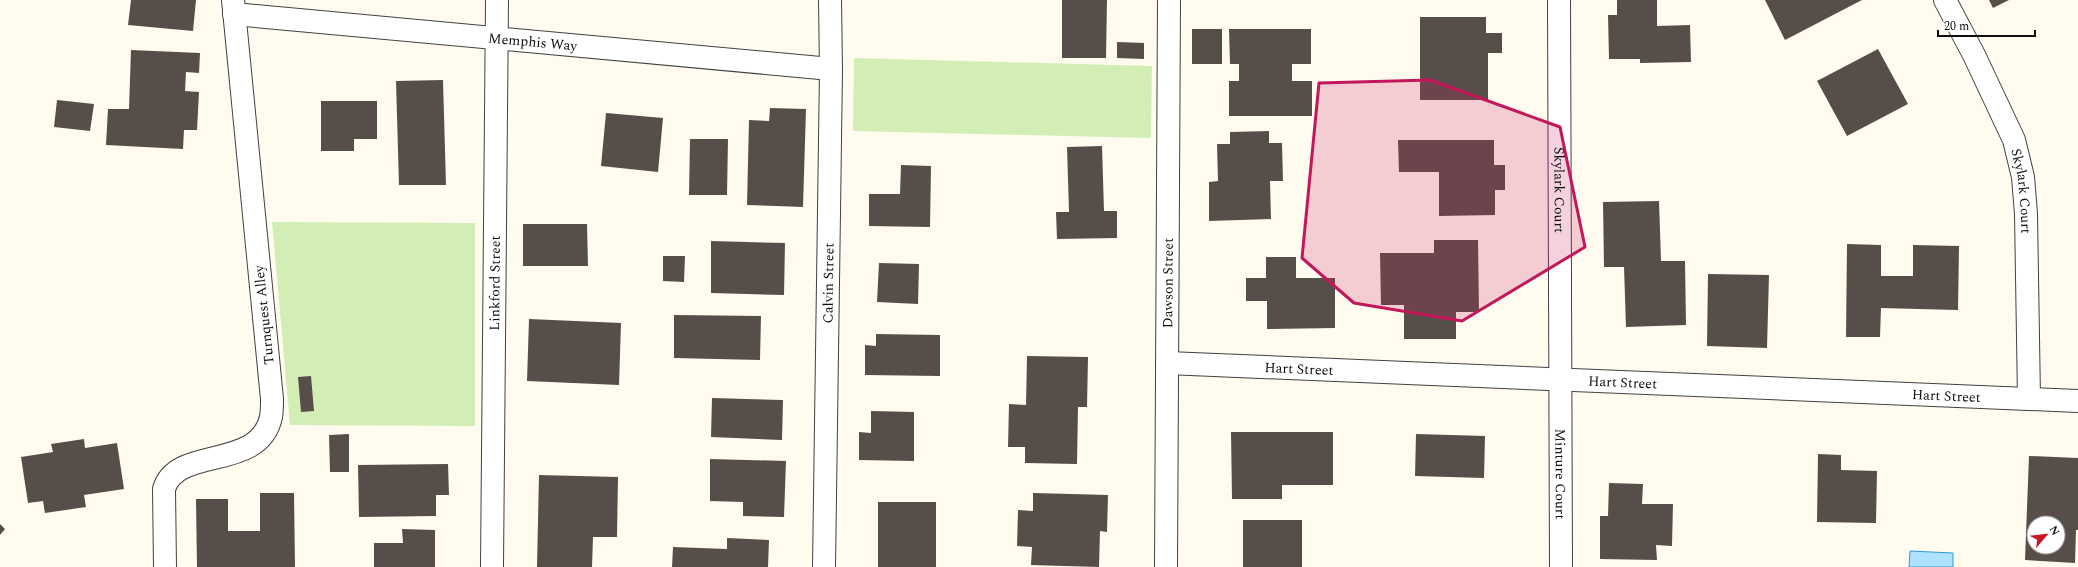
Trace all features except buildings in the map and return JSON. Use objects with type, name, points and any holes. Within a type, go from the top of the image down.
[{"type":"street","name":"Linkford Street","points":[[492,567],[497,0]]},
{"type":"street","name":"Calvin Street","points":[[824,567],[831,69],[830,0]]},
{"type":"street","name":"Dawson Street","points":[[1166,567],[1169,0]]},
{"type":"street","name":"Skylark Court","points":[[1559,0],[1560,381]]},
{"type":"street","name":"Skylark Court","points":[[1945,0],[1974,55],[2014,140],[2023,177],[2026,214],[2030,399]]},
{"type":"street","name":"Memphis Way","points":[[234,7],[497,39],[831,69]]},
{"type":"street","name":"Turnquest Alley","points":[[165,567],[164,489],[168,479],[183,467],[247,448],[265,430],[270,418],[272,399],[234,7]]},
{"type":"street","name":"Hart Street","points":[[1167,363],[1560,381],[2078,400]]},
{"type":"street","name":"Minture Court","points":[[1560,381],[1561,567]]},
{"type":"highlighted area","points":[[1430,80],[1560,127],[1585,247],[1462,321],[1354,303],[1302,258],[1319,83]]},
{"type":"green space","points":[[854,58],[1152,66],[1151,138],[853,131]]},
{"type":"green space","points":[[272,222],[475,223],[475,426],[290,425]]},
{"type":"water","points":[[1910,551],[1953,553],[1953,567],[1909,567]]}]
